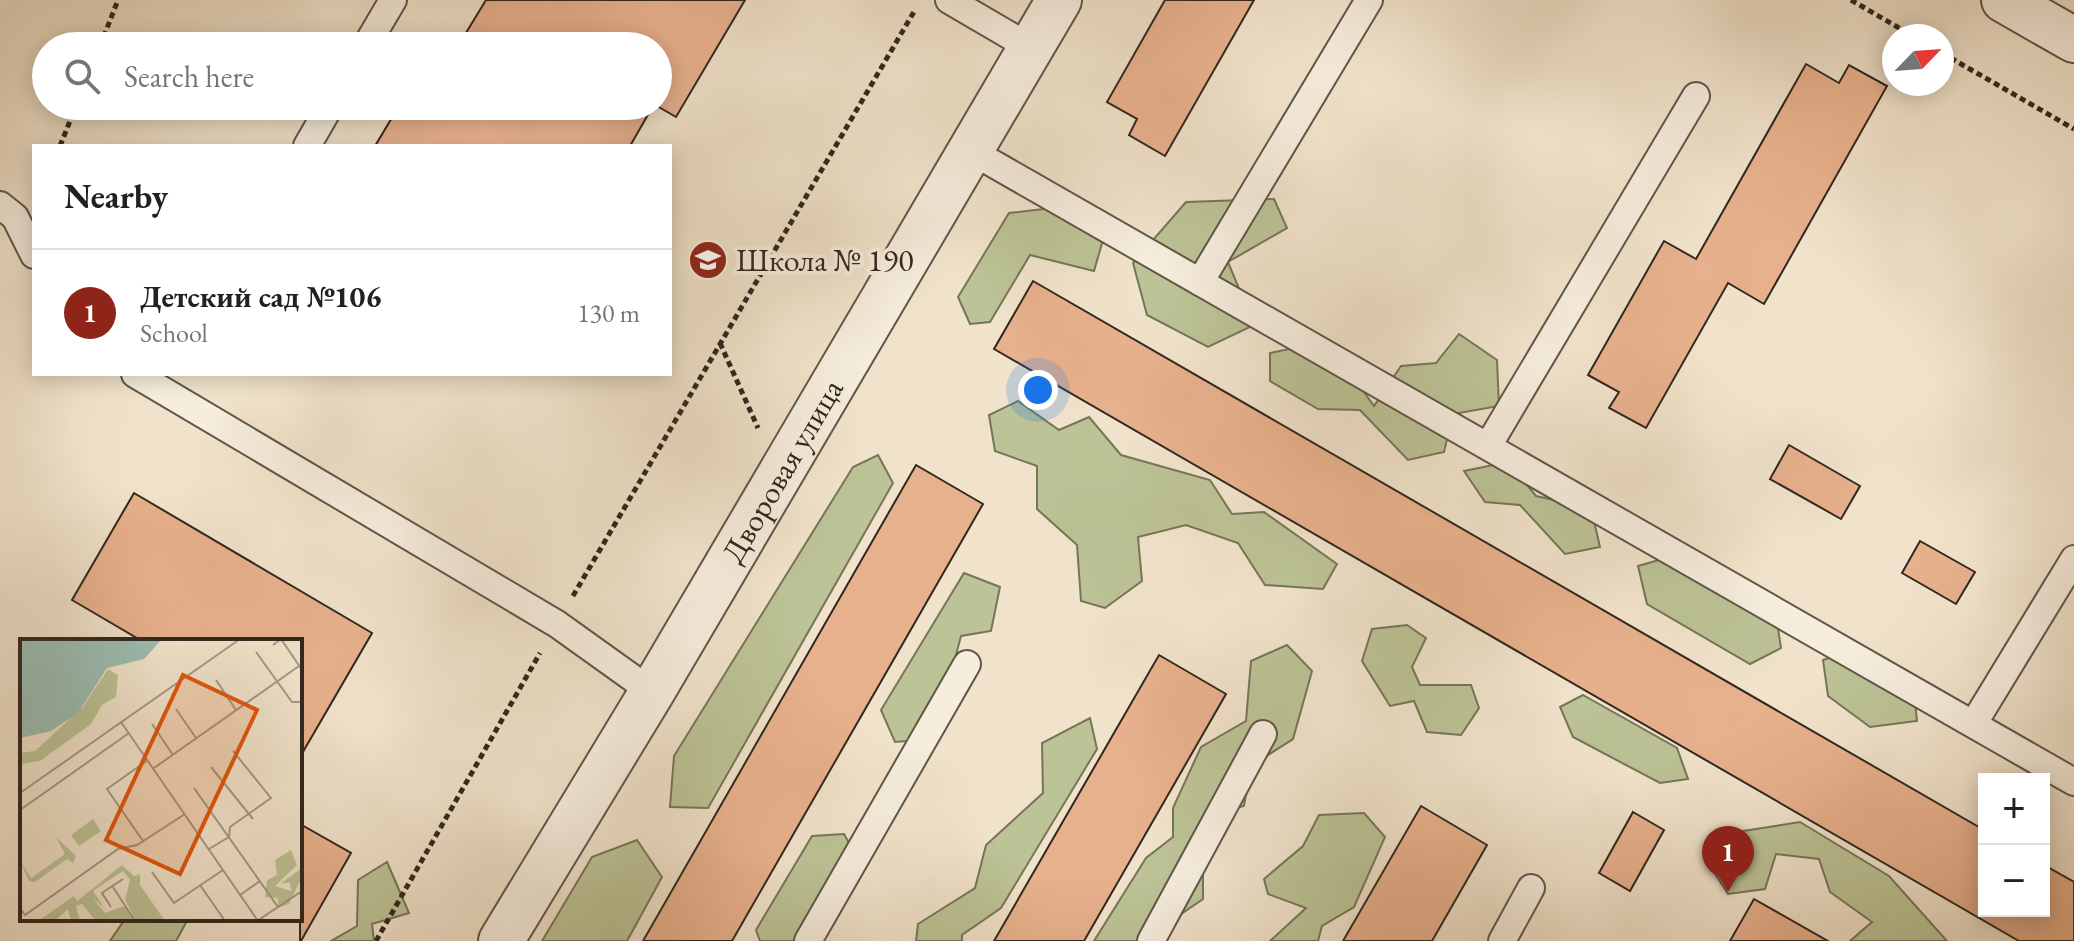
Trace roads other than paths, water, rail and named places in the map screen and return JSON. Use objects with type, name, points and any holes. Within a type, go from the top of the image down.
[{"type":"street","name":"Дворовая улица","points":[[501,941],[652,692],[1059,0]]},
{"type":"street","points":[[2004,0],[2074,40]]},
{"type":"lane","points":[[374,32],[393,0]]},
{"type":"lane","points":[[949,0],[1031,48]]},
{"type":"lane","points":[[1200,282],[1369,0]]},
{"type":"lane","points":[[1488,446],[1696,96]]},
{"type":"lane","points":[[308,144],[322,120]]},
{"type":"lane","points":[[971,151],[2074,782]]},
{"type":"lane","points":[[0,205],[15,217],[32,251]]},
{"type":"lane","points":[[143,376],[170,383],[557,624],[652,692]]},
{"type":"lane","points":[[1974,723],[2074,559]]},
{"type":"lane","points":[[808,941],[967,664]]},
{"type":"lane","points":[[1151,941],[1263,734]]},
{"type":"lane","points":[[1502,941],[1531,888]]},
{"type":"place","name":"Школа № 190","points":[[708,260]]},
{"type":"place","name":"Детский сад №106","points":[[1728,892]]}]
